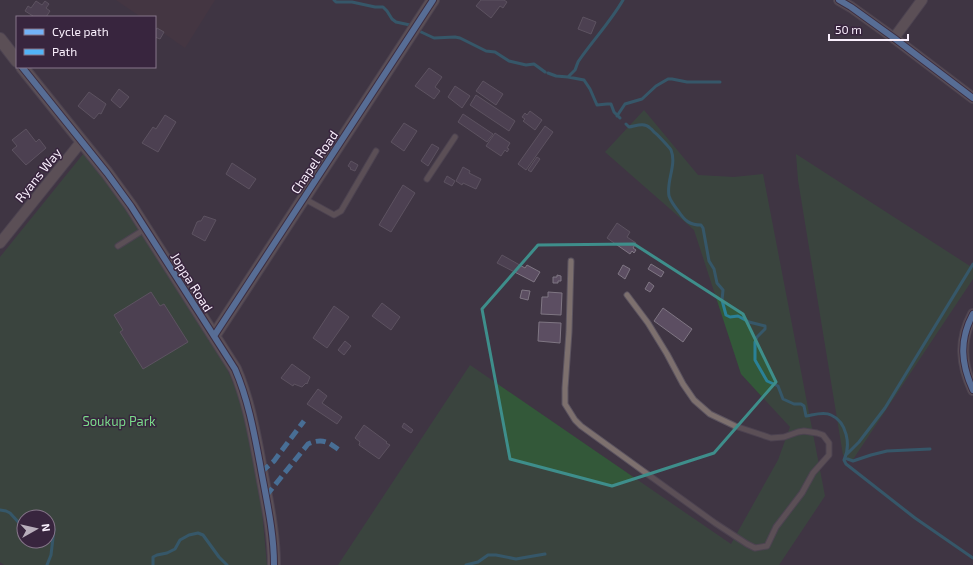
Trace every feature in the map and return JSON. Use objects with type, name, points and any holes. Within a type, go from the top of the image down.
[{"type":"street","name":"Chapel Road","points":[[214,336],[434,0]]},
{"type":"street","points":[[839,0],[894,38],[973,98]]},
{"type":"street","points":[[894,38],[922,0]]},
{"type":"street","points":[[0,39],[16,60]]},
{"type":"street","name":"Joppa Road","points":[[23,68],[107,173],[146,228],[235,369],[242,384],[248,404],[267,502],[272,536],[274,565]]},
{"type":"street","name":"Ryans Way","points":[[0,243],[81,142]]},
{"type":"street","points":[[973,314],[963,341],[965,369],[973,390]]},
{"type":"lane","points":[[427,179],[455,137]]},
{"type":"lane","points":[[303,198],[334,215],[341,211],[376,150]]},
{"type":"lane","points":[[118,246],[146,228]]},
{"type":"lane","points":[[571,261],[569,332],[565,388],[565,404],[569,412],[582,426],[715,523],[751,546],[756,548],[767,546],[776,527],[802,493],[813,473],[828,455],[829,443],[823,435],[804,431],[784,437],[771,438],[735,426],[710,414],[694,400],[683,384],[648,323],[627,295]]},
{"type":"highlighted area","points":[[634,244],[743,314],[776,382],[714,453],[612,486],[510,459],[482,309],[538,245]]},
{"type":"shaded area","points":[[116,0],[215,0],[185,48],[156,28],[156,16],[140,16]]},
{"type":"green space","points":[[644,110],[698,175],[734,177],[763,174],[825,496],[779,565],[338,565],[470,365],[731,544],[778,460],[790,427],[741,374],[694,230],[605,152]]},
{"type":"green space","name":"Soukup Park","points":[[84,153],[130,214],[225,364],[237,392],[247,424],[260,490],[267,565],[4,565],[0,562],[0,257]]},
{"type":"green space","points":[[796,154],[973,268],[973,279],[852,461],[843,455],[798,180]]},
{"type":"building","points":[[481,0],[504,0],[507,2],[503,8],[500,6],[491,18],[476,6]]},
{"type":"building","points":[[36,1],[42,5],[45,1],[49,4],[46,8],[50,11],[47,16],[33,16],[25,11],[28,6],[31,8]]},
{"type":"building","points":[[583,17],[596,22],[591,34],[578,29]]},
{"type":"building","points":[[157,28],[164,32],[160,39],[156,37]]},
{"type":"building","points":[[429,68],[442,77],[435,87],[440,91],[434,99],[415,86]]},
{"type":"building","points":[[483,81],[503,94],[496,105],[476,91]]},
{"type":"building","points":[[455,86],[470,96],[462,108],[448,97]]},
{"type":"building","points":[[119,89],[129,97],[120,108],[111,100]]},
{"type":"building","points":[[89,92],[106,104],[101,114],[99,113],[94,119],[78,106]]},
{"type":"building","points":[[476,95],[515,121],[509,131],[470,105]]},
{"type":"building","points":[[530,111],[542,120],[535,130],[523,121],[525,119],[522,117],[525,113],[527,115]]},
{"type":"building","points":[[463,114],[493,134],[487,142],[458,122]]},
{"type":"building","points":[[165,115],[176,122],[158,152],[142,143],[153,127],[156,129]]},
{"type":"building","points":[[404,123],[417,131],[404,151],[391,142]]},
{"type":"building","points":[[545,126],[553,132],[526,170],[518,164]]},
{"type":"building","points":[[26,129],[36,142],[39,139],[46,148],[26,165],[12,150],[17,146],[12,140]]},
{"type":"building","points":[[495,133],[510,143],[507,148],[509,149],[507,152],[505,150],[501,156],[486,146]]},
{"type":"building","points":[[432,144],[439,148],[428,166],[421,161]]},
{"type":"building","points":[[537,157],[540,159],[531,172],[528,170]]},
{"type":"building","points":[[351,161],[358,165],[355,171],[350,169],[351,168],[348,166]]},
{"type":"building","points":[[232,163],[256,179],[249,189],[226,174]]},
{"type":"building","points":[[463,167],[470,171],[469,173],[481,179],[476,189],[463,183],[462,185],[456,181]]},
{"type":"building","points":[[447,176],[455,181],[452,186],[444,182]]},
{"type":"building","points":[[403,185],[415,193],[391,232],[379,225]]},
{"type":"building","points":[[204,216],[216,220],[205,241],[192,234],[197,222],[201,221]]},
{"type":"building","points":[[617,223],[630,232],[627,237],[636,243],[633,248],[636,250],[634,253],[632,251],[630,254],[607,238]]},
{"type":"building","points":[[502,255],[525,268],[527,265],[540,272],[534,282],[497,263]]},
{"type":"building","points":[[651,264],[664,272],[661,277],[648,269]]},
{"type":"building","points":[[623,265],[630,269],[625,279],[618,274]]},
{"type":"building","points":[[557,275],[561,276],[561,281],[558,281],[558,283],[553,283],[553,277],[557,277]]},
{"type":"building","points":[[649,282],[654,286],[650,292],[645,289]]},
{"type":"building","points":[[522,290],[530,291],[528,300],[520,298]]},
{"type":"building","points":[[151,292],[160,306],[164,304],[188,342],[143,369],[120,332],[123,330],[114,315]]},
{"type":"building","points":[[548,292],[562,293],[561,315],[541,314],[542,297],[548,297]]},
{"type":"building","points":[[382,303],[400,317],[391,330],[372,316]]},
{"type":"building","points":[[334,306],[349,317],[327,348],[313,338]]},
{"type":"building","points":[[663,308],[692,329],[683,342],[654,321]]},
{"type":"building","points":[[539,322],[561,323],[560,343],[538,341]]},
{"type":"building","points":[[345,341],[351,346],[344,355],[338,350]]},
{"type":"building","points":[[292,364],[310,377],[307,384],[306,383],[302,387],[294,384],[293,386],[281,378]]},
{"type":"building","points":[[318,389],[327,396],[322,403],[342,417],[337,424],[307,404]]},
{"type":"building","points":[[404,423],[413,430],[411,433],[402,427]]},
{"type":"building","points":[[364,425],[390,445],[379,459],[359,445],[360,442],[355,438]]},
{"type":"waterway","points":[[334,0],[336,2],[352,2],[375,7],[383,7],[396,22],[410,25]]},
{"type":"waterway","points":[[568,77],[575,70],[579,60],[608,23],[623,0]]},
{"type":"waterway","points":[[419,31],[434,38],[460,38],[486,51],[495,52],[509,61],[526,65],[534,64],[545,72]]},
{"type":"waterway","points":[[548,73],[556,76],[584,80],[597,105],[611,104],[614,112],[620,118]]},
{"type":"waterway","points":[[617,116],[625,104],[642,99],[656,86],[668,79],[687,82],[720,82]]},
{"type":"waterway","points":[[626,124],[629,127],[640,125],[648,126],[671,150],[673,161],[668,190],[669,196],[686,220],[691,223],[701,225],[703,228],[709,261],[714,269],[717,283],[723,290],[722,300],[726,315],[730,317],[738,316],[749,322],[765,326],[765,329],[757,337],[755,342],[755,360],[767,381],[778,386],[783,399],[794,404],[801,404],[804,406],[806,416],[825,413],[836,418],[841,423],[846,434],[847,448],[844,460],[846,464],[915,518],[973,558]]},
{"type":"waterway","points":[[847,454],[859,442],[885,408],[973,264]]},
{"type":"waterway","points":[[845,458],[853,461],[887,451],[930,449]]},
{"type":"waterway","points":[[0,510],[10,513],[16,520]]},
{"type":"waterway","points":[[153,565],[153,557],[175,549],[180,540],[189,535],[198,533],[203,535],[219,557],[227,565]]},
{"type":"waterway","points":[[47,565],[52,549]]},
{"type":"waterway","points":[[466,565],[478,562],[488,555],[516,559],[545,554]]},
{"type":"marked path","points":[[261,472],[274,461],[304,421]]},
{"type":"marked path","points":[[266,496],[308,444],[322,441],[330,444],[342,452]]},
{"type":"cycle path","points":[[214,336],[433,0]]},
{"type":"cycle path","points":[[839,0],[894,38],[973,98]]},
{"type":"cycle path","points":[[23,68],[107,173],[131,206],[235,369],[247,404],[255,440],[271,527],[274,565]]},
{"type":"cycle path","points":[[973,314],[965,333],[963,352],[966,371],[973,390]]}]
